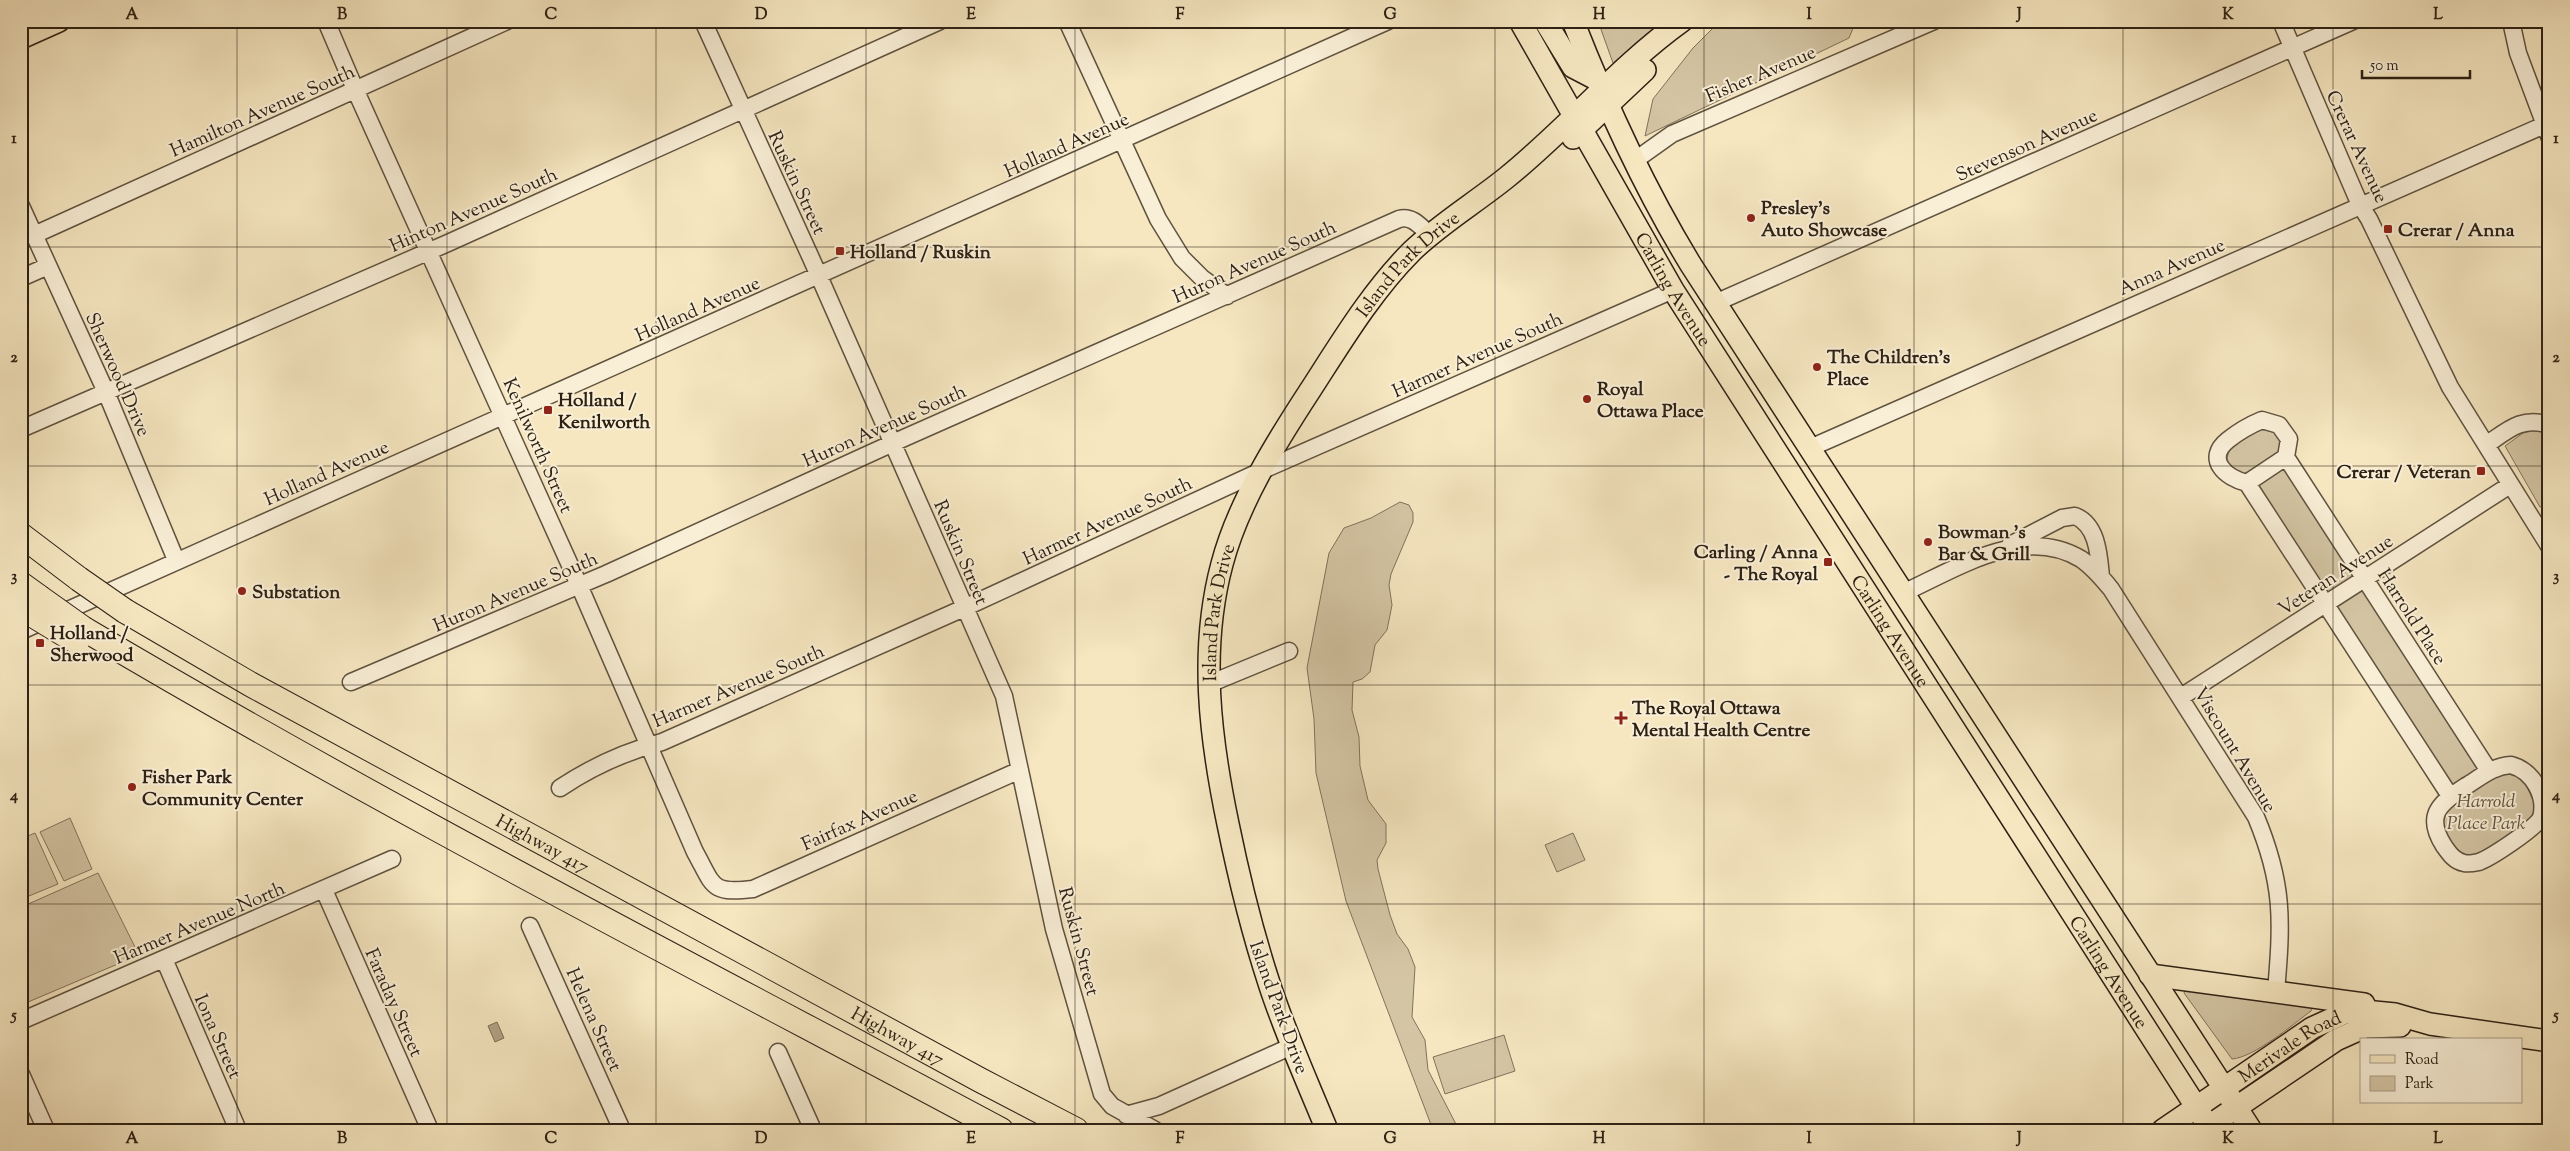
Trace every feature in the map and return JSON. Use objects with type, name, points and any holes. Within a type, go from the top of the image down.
[{"type":"highway","name":"Highway 417","points":[[21,535],[125,611],[258,688],[980,1080],[1076,1130]]},
{"type":"highway","points":[[27,596],[80,636],[1001,1130]]},
{"type":"main road","points":[[21,38],[59,21]]},
{"type":"main road","name":"Carling Avenue","points":[[1520,21],[1673,290],[2197,1106],[2208,1129]]},
{"type":"main road","points":[[1545,21],[1573,67],[1602,92]]},
{"type":"main road","name":"Carling Avenue","points":[[1572,21],[1634,161],[1679,245],[2251,1130]]},
{"type":"main road","name":"Island Park Drive","points":[[1327,1130],[1292,1046],[1262,961],[1237,866],[1216,760],[1209,684],[1210,633],[1222,562],[1236,524],[1292,418],[1367,306],[1403,262],[1430,235],[1506,178],[1533,167],[1579,123],[1602,92],[1682,21]]},
{"type":"main road","name":"Island Park Drive","points":[[1602,92],[1648,68],[1687,21]]},
{"type":"main road","points":[[1768,439],[1793,423]]},
{"type":"main road","points":[[2150,975],[2360,1003],[2395,1014]]},
{"type":"main road","name":"Merivale Road","points":[[2164,1130],[2323,1021],[2355,1012],[2395,1014],[2430,1024],[2548,1039]]},
{"type":"main road","name":"Merivale Road","points":[[2208,1129],[2236,1107],[2320,1050],[2355,1031],[2375,1026],[2430,1024]]},
{"type":"street","name":"Kenilworth Street","points":[[326,21],[580,585],[695,852],[714,886]]},
{"type":"street","name":"Hamilton Avenue South","points":[[34,235],[507,21]]},
{"type":"street","name":"Ruskin Street","points":[[703,21],[819,276],[1004,696],[1054,929],[1102,1094],[1112,1106],[1155,1130]]},
{"type":"street","name":"Hinton Avenue South","points":[[21,430],[430,251],[940,21]]},
{"type":"street","points":[[1067,21],[1158,219],[1182,258],[1202,278],[1227,296]]},
{"type":"street","name":"Holland Avenue","points":[[21,632],[176,560],[819,276],[1388,21]]},
{"type":"street","name":"Fisher Avenue","points":[[1634,161],[1672,134],[1934,21]]},
{"type":"street","name":"Crerar Avenue","points":[[2281,21],[2360,205],[2369,219],[2450,387],[2510,485],[2543,526],[2549,546]]},
{"type":"street","name":"Stevenson Avenue","points":[[1715,303],[2353,21]]},
{"type":"street","points":[[2511,21],[2518,52],[2547,128]]},
{"type":"street","name":"Anna Avenue","points":[[1810,448],[2360,205],[2547,128]]},
{"type":"street","name":"Sherwood Drive","points":[[21,206],[106,392],[176,560]]},
{"type":"street","name":"Huron Avenue South","points":[[351,682],[580,585],[893,442],[1404,218],[1414,221],[1430,235]]},
{"type":"street","points":[[21,278],[48,266]]},
{"type":"street","name":"Harmer Avenue South","points":[[560,788],[571,780],[649,745],[662,742],[964,608],[1263,470],[1673,290]]},
{"type":"street","points":[[2248,483],[2286,457],[2289,439],[2286,431],[2279,424],[2262,420],[2227,440],[2219,453],[2222,468],[2226,475],[2248,483],[2450,796]]},
{"type":"street","points":[[2486,445],[2516,425],[2535,421],[2549,425]]},
{"type":"street","name":"Harrold Place","points":[[2286,457],[2489,772]]},
{"type":"street","name":"Veteran Avenue","points":[[2181,697],[2510,485]]},
{"type":"street","name":"Viscount Avenue","points":[[1904,593],[2004,549],[2062,518],[2076,516],[2094,537],[2101,577]]},
{"type":"street","name":"Viscount Avenue","points":[[2004,549],[2037,546],[2061,551],[2081,559],[2101,577],[2111,588],[2248,800],[2269,850],[2280,901],[2280,941],[2276,992]]},
{"type":"street","points":[[1209,684],[1289,651]]},
{"type":"street","points":[[2511,765],[2528,774],[2542,798],[2543,811],[2538,824],[2479,862],[2466,864],[2454,859],[2436,834],[2434,826],[2436,812],[2450,796],[2500,766],[2511,765]]},
{"type":"street","name":"Fairfax Avenue","points":[[714,886],[723,891],[752,889],[1020,770]]},
{"type":"street","name":"Harmer Avenue North","points":[[21,1022],[392,859]]},
{"type":"street","name":"Faraday Street","points":[[324,890],[430,1130]]},
{"type":"street","name":"Helena Street","points":[[530,926],[622,1130]]},
{"type":"street","name":"Iona Street","points":[[164,959],[238,1130]]},
{"type":"street","points":[[1126,1115],[1159,1106],[1292,1046]]},
{"type":"street","points":[[778,1052],[813,1130]]},
{"type":"street","points":[[21,1074],[46,1130]]},
{"type":"green space","points":[[1598,21],[1663,21],[1613,63]]},
{"type":"green space","points":[[1720,21],[1856,21],[1849,38],[1645,136],[1653,99],[1693,48]]},
{"type":"green space","name":"Harrold Place Park","points":[[2260,429],[2273,432],[2278,436],[2487,777],[2507,774],[2514,775],[2528,789],[2536,808],[2528,820],[2517,831],[2487,850],[2469,856],[2457,850],[2449,840],[2445,834],[2441,818],[2454,799],[2229,465],[2227,458],[2230,448]]},
{"type":"green space","points":[[2535,430],[2545,432],[2549,436],[2547,507],[2540,507],[2505,446],[2523,433]]},
{"type":"green space","points":[[1400,502],[1409,505],[1413,513],[1413,522],[1391,574],[1389,585],[1392,605],[1387,630],[1375,645],[1370,672],[1362,679],[1353,682],[1352,710],[1359,737],[1360,766],[1368,800],[1386,824],[1386,843],[1377,860],[1378,869],[1397,934],[1408,949],[1415,967],[1412,1017],[1425,1040],[1428,1070],[1459,1130],[1433,1130],[1346,901],[1316,773],[1314,719],[1307,668],[1329,553],[1344,528],[1371,518]]},
{"type":"green space","points":[[70,818],[92,869],[64,881],[40,832]]},
{"type":"green space","points":[[35,833],[58,884],[29,896],[21,879],[21,839]]},
{"type":"green space","points":[[1573,833],[1585,860],[1557,872],[1545,845]]},
{"type":"green space","points":[[98,873],[139,955],[21,1005],[21,896],[26,905]]},
{"type":"green space","points":[[2185,990],[2313,1006],[2311,1011],[2273,1040],[2251,1053],[2232,1059],[2184,993]]},
{"type":"green space","points":[[1504,1035],[1515,1071],[1445,1094],[1433,1057]]},
{"type":"shaded area","points":[[497,1022],[504,1038],[495,1042],[488,1026]]},
{"type":"place","name":"Presley's Auto Showcase","points":[[1751,218]]},
{"type":"place","name":"Crerar / Anna","points":[[2388,229]]},
{"type":"place","name":"Holland / Ruskin","points":[[840,251]]},
{"type":"place","name":"The Children's Place","points":[[1817,367]]},
{"type":"place","name":"Royal Ottawa Place","points":[[1587,399]]},
{"type":"place","name":"Holland / Kenilworth","points":[[548,410]]},
{"type":"place","name":"Crerar / Veteran","points":[[2481,471]]},
{"type":"place","name":"Bowman 's Bar & Grill","points":[[1928,542]]},
{"type":"place","name":"Carling / Anna - The Royal","points":[[1828,562]]},
{"type":"place","name":"Substation","points":[[242,591]]},
{"type":"place","name":"Holland / Sherwood","points":[[40,643]]},
{"type":"place","name":"The Royal Ottawa Mental Health Centre","points":[[1621,718]]},
{"type":"place","name":"Fisher Park Community Center","points":[[132,787]]}]
